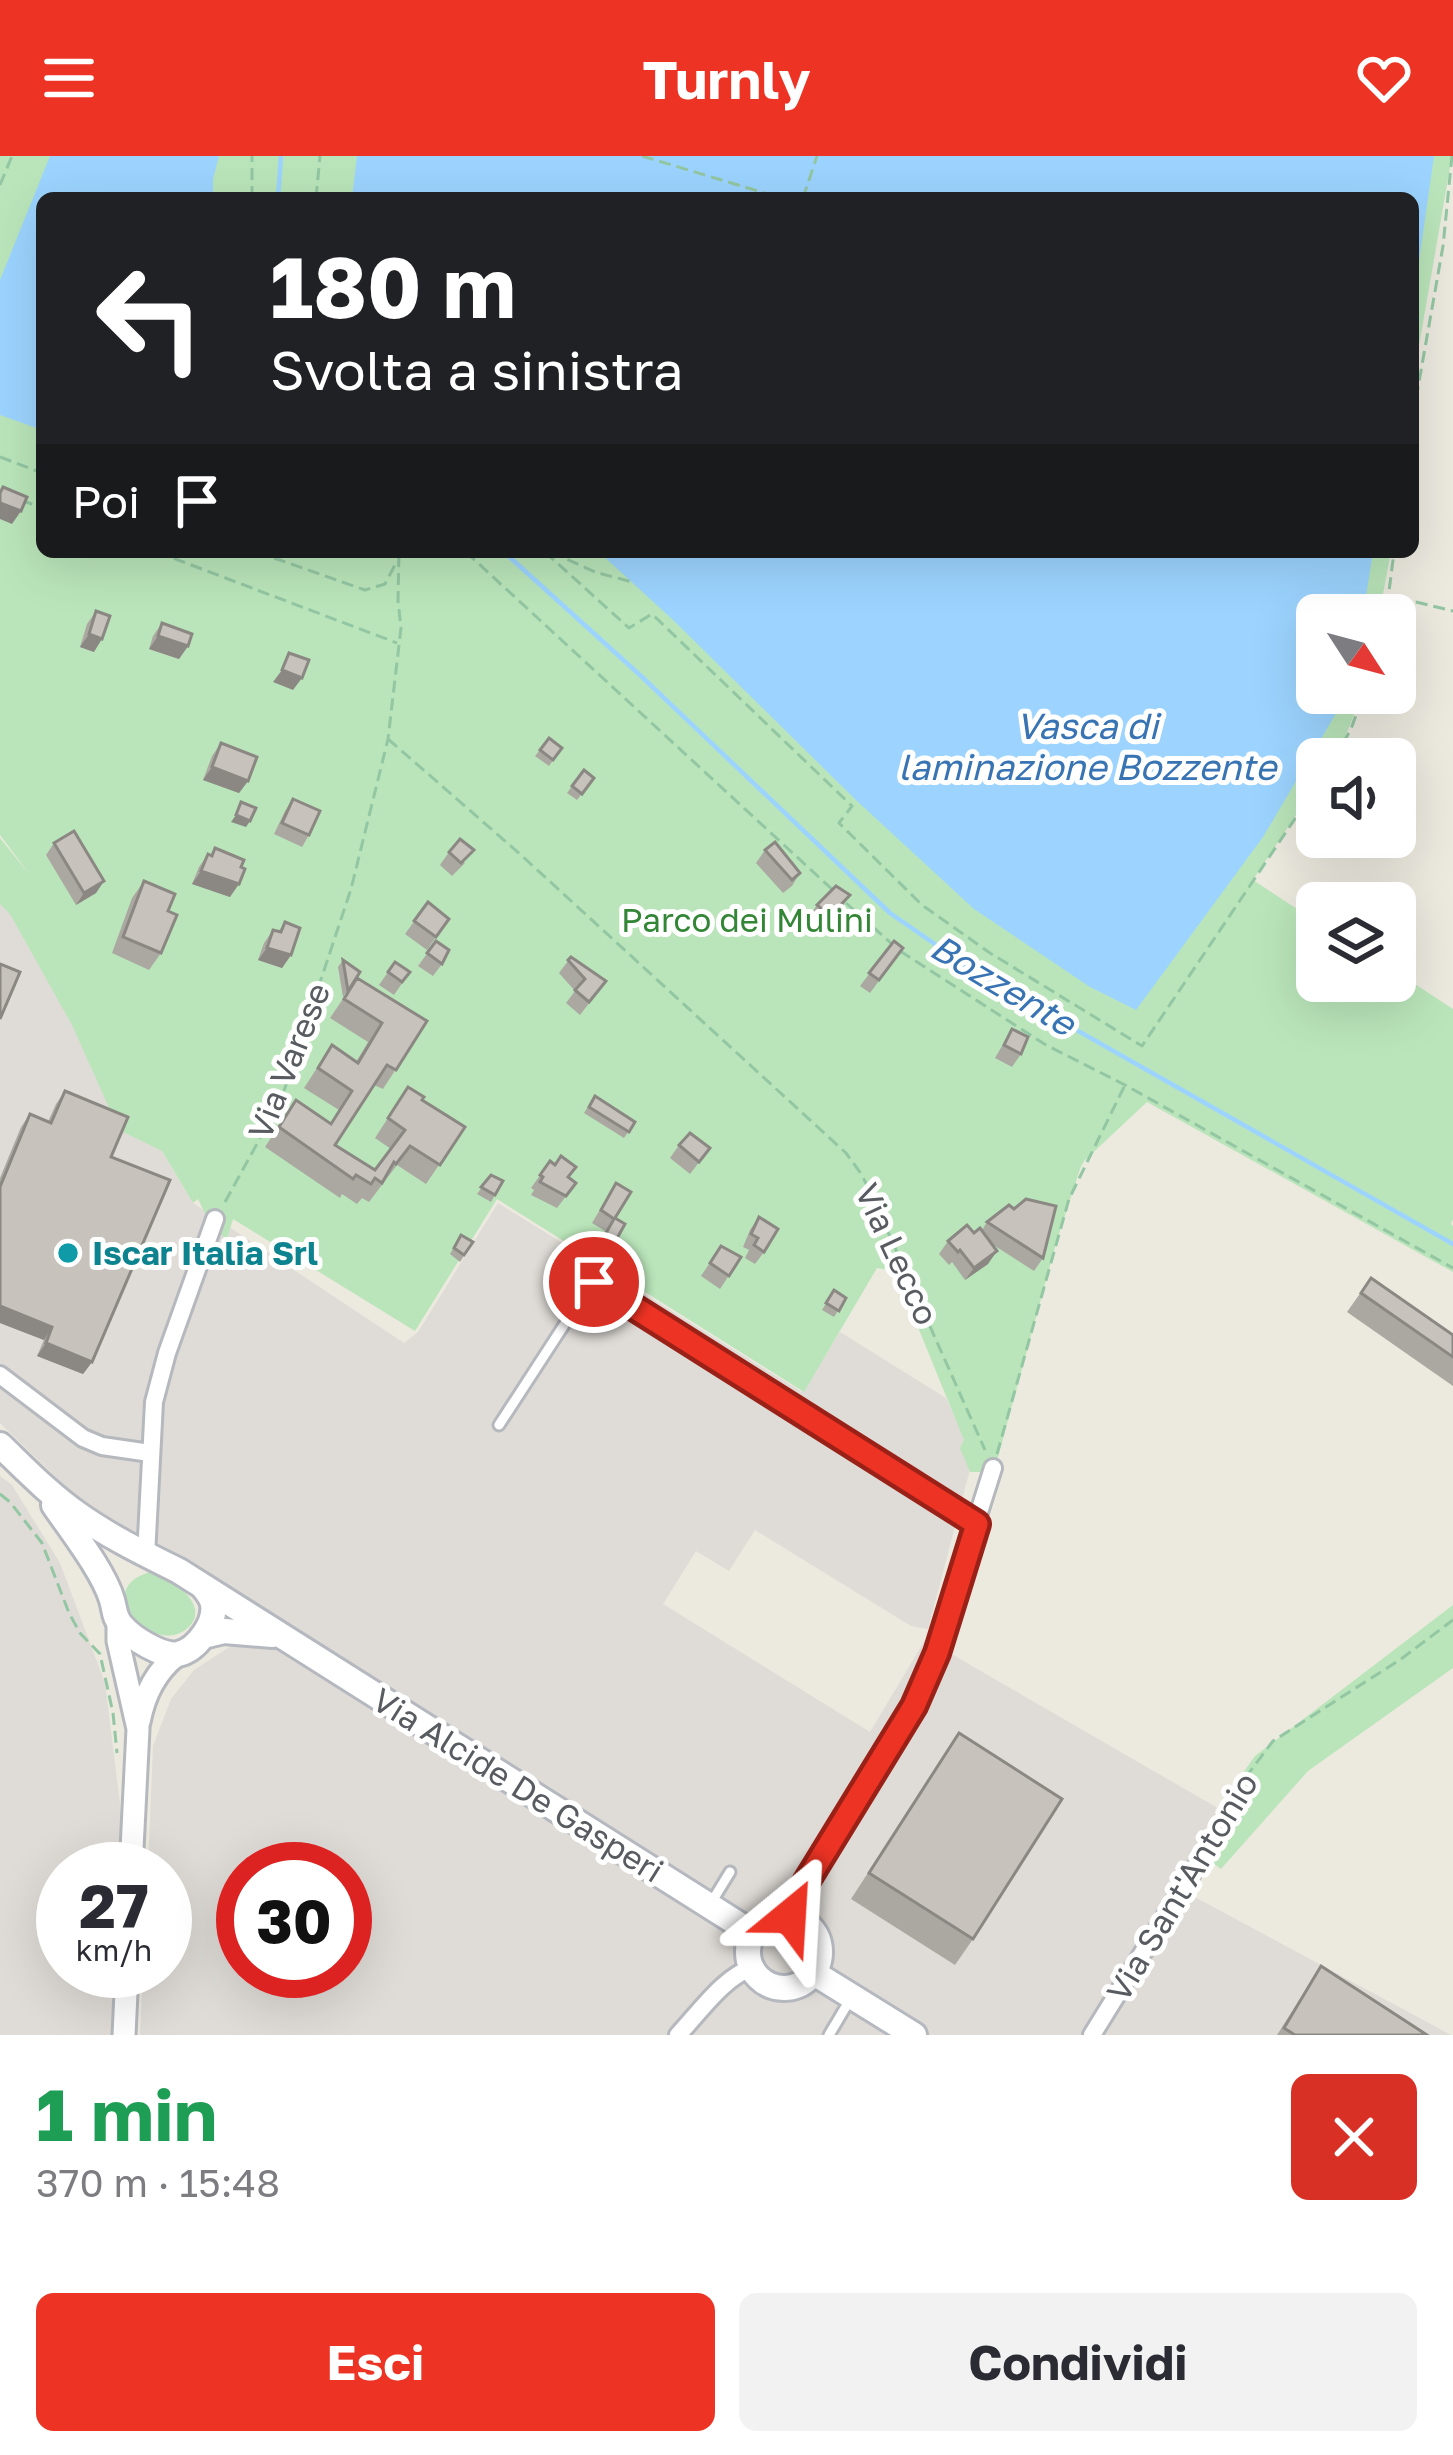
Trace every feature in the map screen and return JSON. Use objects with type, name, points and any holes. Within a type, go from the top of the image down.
[{"type":"main road","points":[[0,1445],[79,1515],[205,1588],[213,1601],[212,1616],[193,1647],[176,1655],[158,1650],[115,1611],[86,1551],[39,1483]]},
{"type":"main road","points":[[115,1611],[115,1584],[133,1561],[146,1556]]},
{"type":"main road","name":"Via Alcide De Gasperi","points":[[205,1588],[754,1934]]},
{"type":"main road","name":"Via Alcide De Gasperi","points":[[203,1636],[224,1631],[281,1636]]},
{"type":"main road","points":[[790,1916],[808,1925],[817,1936],[820,1952],[814,1972],[796,1986],[780,1987],[766,1983],[753,1968],[749,1944],[766,1920],[790,1916]]},
{"type":"main road","points":[[814,1972],[914,2035]]},
{"type":"street","points":[[146,1556],[154,1402],[215,1220]]},
{"type":"street","points":[[0,1375],[83,1438],[102,1446],[150,1453]]},
{"type":"street","points":[[790,1916],[921,1691],[993,1468]]},
{"type":"street","points":[[115,1611],[137,1729]]},
{"type":"street","points":[[132,1842],[137,1729],[156,1677],[176,1655]]},
{"type":"street","name":"Via Sant'Antonio","points":[[1092,2035],[1202,1857]]},
{"type":"street","points":[[678,2035],[730,1978],[753,1968]]},
{"type":"street","points":[[124,2035],[126,1998]]},
{"type":"lane","points":[[499,1425],[594,1282],[977,1524]]},
{"type":"lane","points":[[710,1905],[730,1872]]},
{"type":"lane","points":[[829,2035],[852,1996]]},
{"type":"path","points":[[0,185],[12,156]]},
{"type":"path","points":[[252,156],[252,192]]},
{"type":"path","points":[[317,192],[320,156]]},
{"type":"path","points":[[642,156],[761,192]]},
{"type":"path","points":[[805,192],[818,156]]},
{"type":"path","points":[[1419,373],[1442,246],[1452,156]]},
{"type":"path","points":[[0,457],[36,471]]},
{"type":"path","points":[[21,500],[36,506]]},
{"type":"path","points":[[173,558],[398,644]]},
{"type":"path","points":[[274,558],[364,590],[386,584],[398,560]]},
{"type":"path","points":[[473,558],[897,948],[928,971],[1046,1045],[1453,1268]]},
{"type":"path","points":[[554,558],[628,628],[652,614],[852,806],[839,823],[922,905],[990,953],[1142,1046],[1296,817]]},
{"type":"path","points":[[562,558],[632,582]]},
{"type":"path","points":[[1388,594],[1393,558]]},
{"type":"path","name":"Via Varese","points":[[215,1220],[281,1100],[341,923],[388,739],[401,628],[398,560]]},
{"type":"path","points":[[1416,602],[1453,611]]},
{"type":"path","name":"Via Lecco","points":[[388,739],[846,1153],[862,1175],[993,1468]]},
{"type":"path","points":[[993,1468],[1069,1199],[1125,1085]]},
{"type":"path","points":[[0,1494],[42,1543],[80,1633],[100,1654],[117,1756]]},
{"type":"path","name":"Via Sant'Antonio","points":[[1202,1857],[1230,1798],[1273,1742],[1453,1620]]},
{"type":"shaded area","points":[[0,892],[193,1203],[404,1343],[418,1332],[498,1203],[802,1392],[840,1332],[946,1398],[973,1458],[928,1629],[911,1626],[755,1530],[729,1571],[696,1551],[663,1604],[870,1732],[925,1640],[946,1651],[1235,1818],[1191,1895],[1451,2035],[140,2035],[142,1998],[192,1998],[192,1842],[149,1842],[153,1746],[171,1699],[194,1670],[271,1620],[157,1546],[91,1511],[0,1423]]},
{"type":"shaded area","points":[[0,1476],[12,1485],[60,1563],[105,1683],[122,1820],[121,1842],[36,1842],[36,1998],[113,1998],[111,2035],[0,2035]]},
{"type":"green space","name":"Parco dei Mulini","points":[[0,156],[1452,156],[1419,346],[1419,192],[36,192],[36,558],[1390,558],[1383,594],[1296,594],[1296,714],[1354,714],[1344,738],[1296,738],[1296,815],[1253,880],[1296,908],[1296,1002],[1416,1002],[1416,985],[1453,1009],[1453,1272],[1147,1102],[1080,1169],[998,1457],[985,1472],[970,1472],[960,1448],[964,1440],[895,1271],[877,1268],[804,1392],[497,1199],[415,1331],[233,1219],[227,1239],[212,1228],[198,1199],[193,1203],[162,1151],[119,1130],[72,1025],[0,904],[0,838],[30,875],[0,835]]},
{"type":"green space","points":[[150,1572],[179,1587],[193,1605],[192,1623],[182,1632],[155,1633],[132,1616],[125,1603],[125,1591],[133,1580]]},
{"type":"green space","points":[[1453,1605],[1453,1668],[1308,1771],[1221,1869],[1210,1861],[1235,1818],[1218,1808],[1255,1756]]},
{"type":"water","points":[[50,156],[219,156],[213,192],[36,192],[36,428],[0,415],[0,280]]},
{"type":"water","points":[[357,156],[1434,156],[1419,261],[1419,192],[353,192]]},
{"type":"water","name":"Vasca di laminazione Bozzente","points":[[606,558],[1372,558],[1366,594],[1296,594],[1296,714],[1336,714],[1321,738],[1296,738],[1296,781],[1263,837],[1136,1010],[1090,987],[974,909]]},
{"type":"building","points":[[3,487],[27,497],[21,511],[0,503]]},
{"type":"building","points":[[96,611],[110,616],[102,639],[89,634]]},
{"type":"building","points":[[162,623],[192,634],[188,646],[158,636]]},
{"type":"building","points":[[289,653],[309,660],[302,678],[282,670]]},
{"type":"building","points":[[549,738],[562,748],[553,760],[540,750]]},
{"type":"building","points":[[221,743],[257,757],[248,781],[212,767]]},
{"type":"building","points":[[584,770],[594,778],[582,794],[572,786]]},
{"type":"building","points":[[293,799],[320,811],[309,835],[282,823]]},
{"type":"building","points":[[241,802],[256,808],[250,821],[236,815]]},
{"type":"building","points":[[74,831],[104,881],[84,893],[54,843]]},
{"type":"building","points":[[460,839],[474,850],[461,863],[449,852]]},
{"type":"building","points":[[775,842],[800,873],[792,880],[765,850]]},
{"type":"building","points":[[215,848],[244,860],[239,884],[201,871]]},
{"type":"building","points":[[144,881],[175,894],[168,911],[177,915],[161,953],[123,937]]},
{"type":"building","points":[[836,886],[850,895],[830,916],[817,905]]},
{"type":"building","points":[[428,902],[449,919],[436,937],[414,921]]},
{"type":"building","points":[[285,922],[300,928],[291,955],[267,948],[273,930],[281,932]]},
{"type":"building","points":[[436,941],[449,950],[442,964],[427,953]]},
{"type":"building","points":[[894,941],[903,948],[879,980],[869,973]]},
{"type":"building","points":[[571,957],[606,981],[589,1002],[575,990],[585,979],[568,960]]},
{"type":"building","points":[[343,960],[360,972],[348,991]]},
{"type":"building","points":[[395,962],[410,972],[402,982],[388,972]]},
{"type":"building","points":[[0,964],[20,972],[0,1019]]},
{"type":"building","points":[[357,978],[427,1021],[396,1070],[387,1065],[335,1145],[375,1170],[405,1130],[388,1118],[408,1087],[465,1127],[440,1165],[410,1146],[382,1183],[375,1178],[371,1184],[356,1175],[353,1179],[279,1127],[296,1100],[331,1124],[352,1091],[318,1068],[332,1045],[358,1063],[382,1023],[344,999]]},
{"type":"building","points":[[1012,1029],[1028,1037],[1021,1054],[1004,1045]]},
{"type":"building","name":"Iscar Italia Srl","points":[[65,1091],[128,1117],[111,1157],[170,1180],[92,1362],[46,1343],[52,1327],[0,1306],[0,1187],[30,1114],[51,1123]]},
{"type":"building","points":[[595,1096],[635,1122],[629,1132],[589,1107]]},
{"type":"building","points":[[690,1133],[710,1148],[699,1162],[679,1145]]},
{"type":"building","points":[[561,1156],[576,1167],[568,1177],[576,1183],[566,1196],[540,1182],[550,1161],[555,1165]]},
{"type":"building","points":[[491,1175],[503,1181],[495,1195],[481,1187]]},
{"type":"building","points":[[616,1183],[631,1192],[615,1218],[625,1224],[616,1240],[606,1233],[614,1219],[601,1210]]},
{"type":"building","points":[[1026,1199],[1056,1206],[1043,1258],[987,1222]]},
{"type":"building","points":[[759,1217],[778,1229],[764,1252],[754,1245],[758,1238],[751,1234]]},
{"type":"building","points":[[967,1225],[974,1233],[980,1228],[997,1251],[974,1268],[948,1241]]},
{"type":"building","points":[[461,1235],[473,1242],[464,1255],[454,1248]]},
{"type":"building","points":[[721,1246],[741,1257],[729,1276],[710,1263]]},
{"type":"building","points":[[1371,1278],[1453,1335],[1453,1357],[1361,1293]]},
{"type":"building","points":[[834,1290],[846,1298],[839,1311],[826,1303]]},
{"type":"building","points":[[959,1733],[1062,1799],[973,1939],[869,1873]]},
{"type":"building","points":[[1321,1966],[1427,2035],[1295,2035],[1284,2028]]},
{"type":"waterway","name":"Bozzente","points":[[278,192],[281,156]]},
{"type":"waterway","name":"Bozzente","points":[[511,558],[890,913],[978,974],[1453,1244]]},
{"type":"place","name":"Iscar Italia Srl","points":[[68,1253]]},
{"type":"route","points":[[594,1282],[977,1524],[937,1653],[914,1706],[790,1916]]}]
